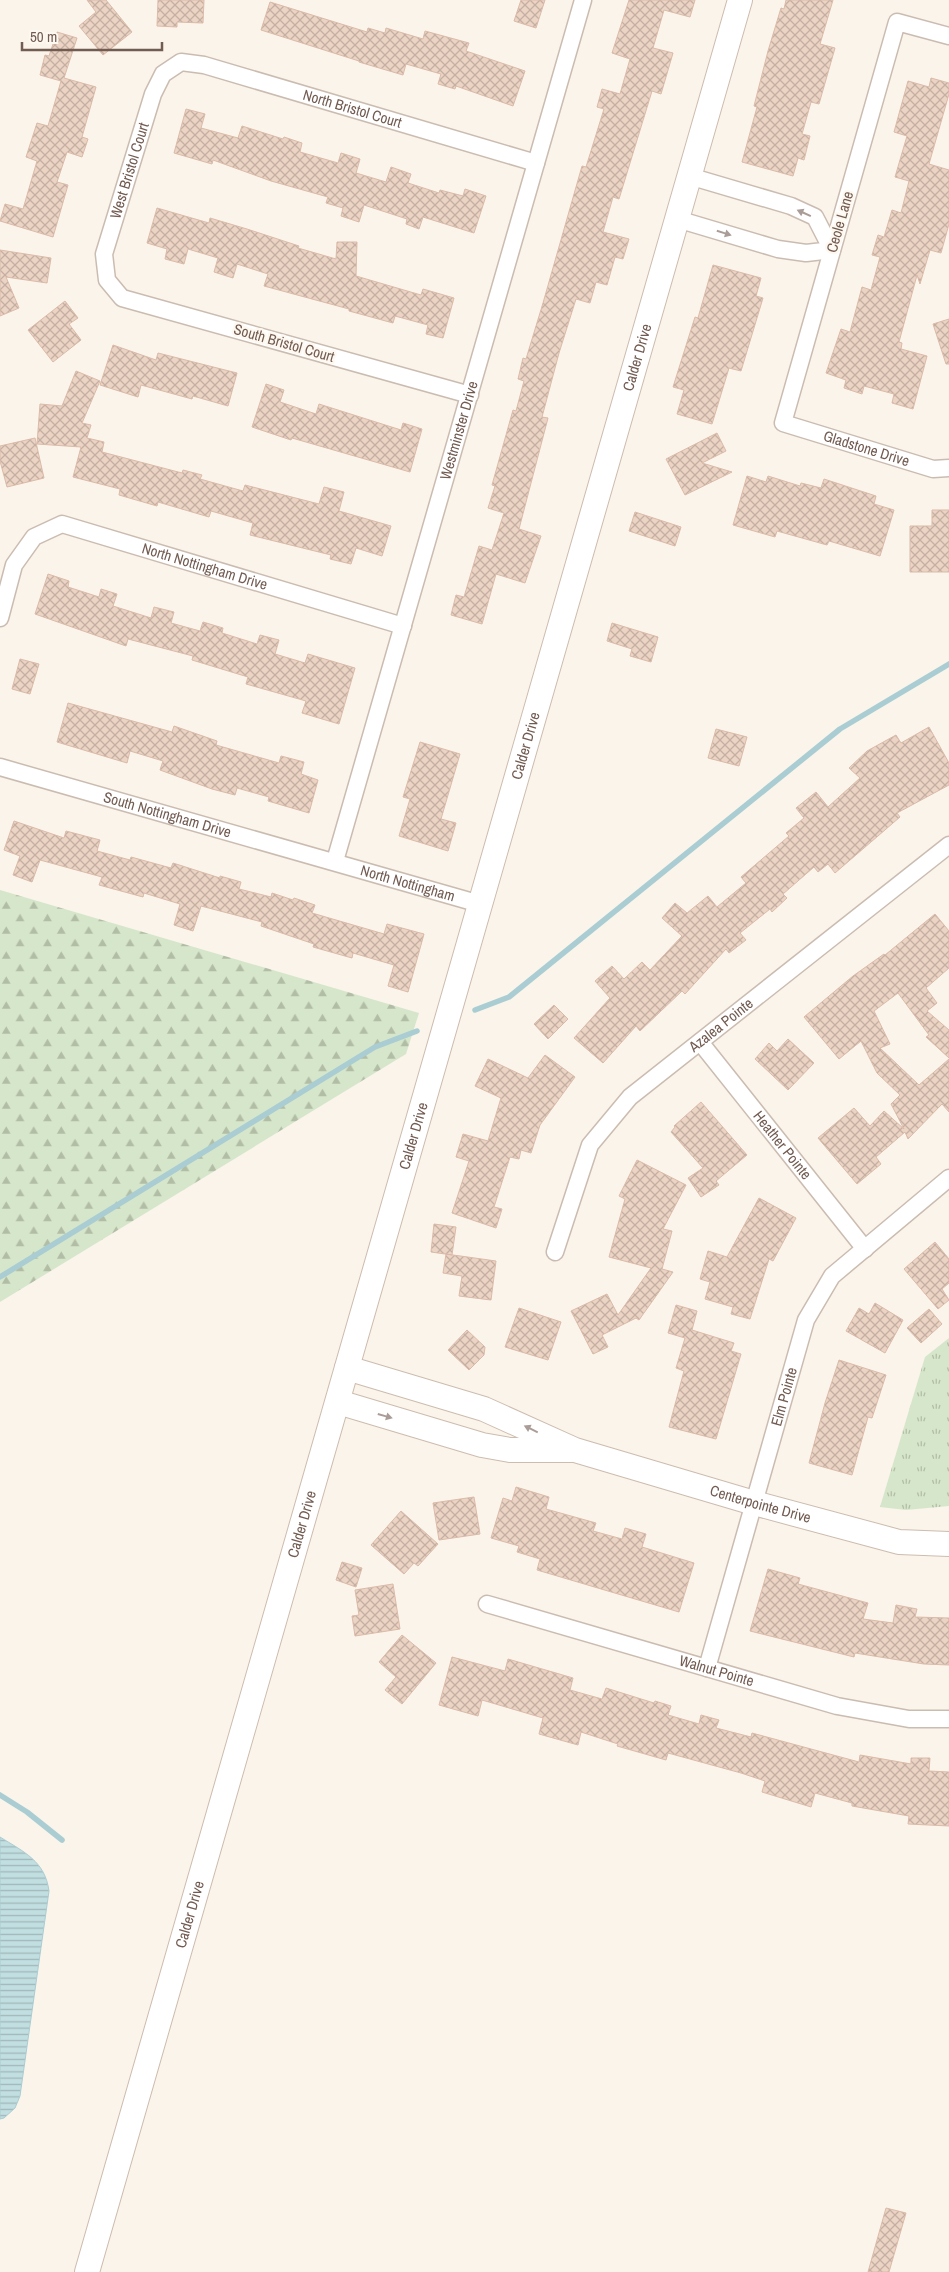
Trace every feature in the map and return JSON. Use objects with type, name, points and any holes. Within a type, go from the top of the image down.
[{"type":"street","name":"Westminster Drive","points":[[335,861],[584,0]]},
{"type":"street","name":"Calder Drive","points":[[87,2272],[740,0]]},
{"type":"street","name":"Ceole Lane","points":[[783,423],[897,22],[949,36]]},
{"type":"street","name":"North Bristol Court","points":[[169,70],[181,62],[204,65],[536,163]]},
{"type":"street","name":"West Bristol Court","points":[[106,278],[104,254],[153,94],[163,74],[169,70]]},
{"type":"street","points":[[677,219],[778,249],[806,253],[832,250],[815,217],[790,206],[689,176]]},
{"type":"street","name":"South Bristol Court","points":[[106,278],[122,298],[470,396]]},
{"type":"street","name":"Gladstone Drive","points":[[783,423],[933,469],[949,468]]},
{"type":"street","name":"North Nottingham Drive","points":[[0,618],[14,565],[34,537],[62,524],[403,626]]},
{"type":"street","name":"South Nottingham Drive","points":[[0,767],[335,861]]},
{"type":"street","name":"Azalea Pointe","points":[[555,1252],[590,1145],[630,1097],[949,845]]},
{"type":"street","name":"North Nottingham","points":[[335,861],[480,904]]},
{"type":"street","name":"Heather Pointe","points":[[700,1042],[865,1249]]},
{"type":"street","name":"Elm Pointe","points":[[707,1668],[806,1320],[832,1276],[949,1178]]},
{"type":"street","name":"Centerpointe Drive","points":[[348,1368],[484,1409],[575,1450],[754,1503],[899,1542],[949,1544]]},
{"type":"street","name":"Centerpointe Drive","points":[[338,1402],[492,1446],[535,1452],[575,1450]]},
{"type":"street","name":"Walnut Pointe","points":[[487,1604],[837,1706],[908,1719],[949,1719]]},
{"type":"green space","points":[[0,890],[419,1013],[406,1054],[0,1302]]},
{"type":"green space","points":[[949,1338],[949,1506],[906,1510],[880,1507],[925,1357]]},
{"type":"water","points":[[0,1837],[32,1858],[43,1872],[49,1891],[20,2096],[15,2108],[4,2118],[0,2119]]},
{"type":"building","points":[[87,0],[106,0],[132,32],[103,55],[79,26],[96,12]]},
{"type":"building","points":[[158,0],[204,0],[203,23],[177,22],[177,27],[157,26]]},
{"type":"building","points":[[521,0],[545,0],[536,28],[514,21]]},
{"type":"building","points":[[629,0],[695,0],[690,17],[664,10],[653,48],[673,53],[661,94],[652,91],[619,199],[613,197],[603,232],[629,239],[623,259],[615,257],[607,285],[596,282],[590,303],[576,299],[559,353],[542,417],[548,418],[519,529],[541,536],[525,583],[496,574],[482,624],[451,615],[456,595],[464,597],[479,546],[492,550],[504,513],[488,508],[495,486],[492,485],[513,410],[516,411],[524,381],[518,379],[523,358],[526,359],[582,166],[586,167],[604,109],[597,107],[602,89],[620,94],[630,59],[612,53]]},
{"type":"building","points":[[786,0],[833,0],[820,44],[835,48],[819,104],[811,102],[802,134],[810,136],[804,160],[798,158],[793,176],[742,162],[757,107],[754,106],[768,51],[781,8],[784,9]]},
{"type":"building","points":[[270,2],[367,32],[368,28],[385,33],[386,28],[423,39],[425,31],[469,43],[466,51],[525,71],[513,106],[456,86],[455,89],[438,84],[441,74],[406,64],[403,75],[261,30]]},
{"type":"building","points":[[57,32],[77,38],[64,78],[96,87],[82,137],[88,139],[82,157],[67,152],[57,182],[68,185],[53,237],[0,221],[5,204],[23,209],[37,161],[26,157],[37,123],[48,126],[61,81],[40,75],[45,55],[49,56]]},
{"type":"building","points":[[931,78],[949,83],[949,94],[929,164],[949,170],[949,224],[941,253],[930,250],[920,284],[917,275],[899,342],[902,343],[901,349],[927,356],[913,409],[892,403],[894,394],[864,386],[862,394],[844,388],[846,380],[826,373],[841,329],[850,332],[862,287],[871,290],[880,257],[872,255],[878,235],[884,237],[892,210],[901,213],[909,181],[895,177],[907,136],[894,132],[908,81],[929,87]]},
{"type":"building","points":[[186,109],[205,114],[201,128],[238,138],[242,126],[302,143],[300,152],[338,163],[341,153],[360,159],[356,173],[386,182],[391,167],[411,174],[408,183],[439,193],[440,190],[463,196],[465,189],[486,196],[474,233],[423,217],[419,229],[406,224],[407,219],[364,205],[359,222],[341,216],[343,208],[326,203],[328,197],[271,181],[213,160],[212,164],[174,153]]},
{"type":"building","points":[[157,208],[209,223],[210,218],[336,259],[337,242],[357,242],[356,276],[421,295],[423,289],[454,298],[443,338],[426,334],[428,325],[395,316],[393,323],[264,286],[268,274],[237,264],[233,278],[214,272],[218,258],[188,249],[184,264],[165,259],[167,249],[147,243]]},
{"type":"building","points":[[0,250],[51,258],[47,283],[6,277],[19,308],[0,316]]},
{"type":"building","points":[[713,265],[761,278],[756,296],[763,298],[741,371],[729,368],[712,424],[677,414],[684,390],[673,387],[695,317],[698,318]]},
{"type":"building","points":[[65,301],[78,318],[69,324],[81,340],[53,362],[28,330]]},
{"type":"building","points":[[949,319],[949,364],[946,364],[933,324]]},
{"type":"building","points":[[113,345],[156,360],[158,353],[237,373],[228,406],[193,396],[192,399],[141,385],[138,397],[100,385]]},
{"type":"building","points":[[76,371],[100,381],[82,423],[91,425],[87,438],[104,442],[102,452],[182,473],[183,470],[202,475],[200,479],[243,491],[245,485],[319,504],[324,487],[344,492],[339,511],[391,526],[382,556],[356,548],[351,564],[330,559],[331,555],[250,535],[253,523],[211,511],[209,517],[158,502],[157,506],[119,495],[120,489],[73,477],[81,447],[37,444],[40,404],[62,406]]},
{"type":"building","points":[[266,384],[284,390],[280,402],[316,414],[319,404],[401,430],[403,423],[422,429],[410,472],[292,438],[291,440],[252,427]]},
{"type":"building","points":[[717,433],[726,451],[702,463],[732,472],[685,495],[666,459]]},
{"type":"building","points":[[35,438],[44,478],[7,487],[0,461],[0,446]]},
{"type":"building","points":[[747,476],[766,482],[768,476],[800,486],[801,483],[821,488],[824,479],[876,496],[874,504],[894,510],[880,556],[829,541],[827,545],[777,531],[775,537],[733,525]]},
{"type":"building","points":[[932,510],[949,510],[949,572],[910,572],[910,526],[932,526]]},
{"type":"building","points":[[635,512],[681,527],[675,546],[629,531]]},
{"type":"building","points":[[48,574],[69,581],[68,587],[99,597],[101,589],[117,594],[113,606],[151,618],[154,607],[174,612],[171,623],[200,631],[203,622],[223,628],[222,633],[257,644],[260,635],[279,640],[275,654],[305,663],[308,654],[355,668],[339,724],[302,713],[306,701],[246,684],[248,677],[192,660],[193,656],[128,639],[126,646],[35,614]]},
{"type":"building","points":[[612,623],[658,637],[651,662],[630,656],[632,649],[607,641]]},
{"type":"building","points":[[20,659],[39,664],[30,694],[12,689]]},
{"type":"building","points":[[68,703],[172,732],[174,726],[217,741],[216,745],[279,763],[281,756],[304,762],[301,774],[318,780],[309,813],[268,801],[269,797],[237,788],[235,795],[212,789],[160,770],[163,761],[130,751],[127,763],[57,742]]},
{"type":"building","points":[[929,727],[949,763],[949,785],[897,813],[900,817],[835,873],[828,864],[818,872],[814,867],[783,894],[787,898],[772,912],[770,909],[740,933],[746,940],[729,953],[726,949],[685,994],[682,991],[640,1031],[636,1026],[603,1063],[574,1038],[610,998],[595,981],[612,966],[624,979],[642,962],[650,970],[682,936],[662,918],[675,903],[687,913],[708,896],[717,907],[746,883],[741,877],[789,836],[786,833],[804,818],[796,808],[816,792],[828,807],[860,778],[849,768],[867,751],[896,735],[901,743]]},
{"type":"building","points":[[716,729],[747,737],[739,766],[708,758]]},
{"type":"building","points":[[420,742],[460,754],[441,819],[456,823],[448,851],[399,836],[410,799],[403,797]]},
{"type":"building","points":[[14,821],[64,838],[66,831],[100,840],[97,851],[130,860],[131,857],[171,868],[173,863],[220,878],[220,876],[241,882],[239,889],[271,897],[272,893],[293,900],[294,898],[315,905],[312,913],[384,934],[387,924],[424,934],[408,992],[388,986],[394,965],[353,953],[352,958],[313,947],[314,944],[261,926],[262,922],[201,906],[193,931],[174,925],[180,904],[144,893],[143,897],[99,885],[102,877],[40,860],[32,882],[13,875],[20,856],[4,850]]},
{"type":"building","points":[[935,914],[949,931],[949,968],[926,988],[937,1003],[927,1011],[949,1030],[949,1058],[926,1037],[929,1035],[898,993],[874,1011],[890,1044],[880,1048],[919,1085],[949,1059],[949,1112],[942,1104],[908,1139],[905,1132],[876,1157],[881,1164],[857,1184],[818,1138],[854,1108],[870,1126],[884,1111],[904,1129],[891,1104],[900,1095],[877,1073],[861,1041],[839,1059],[804,1017],[853,976],[885,955]]},
{"type":"building","points":[[554,1005],[568,1019],[548,1039],[534,1024]]},
{"type":"building","points":[[788,1039],[814,1063],[788,1090],[755,1059],[769,1043],[777,1051]]},
{"type":"building","points":[[545,1055],[575,1077],[540,1125],[531,1153],[521,1150],[519,1159],[510,1157],[494,1207],[502,1209],[496,1228],[452,1213],[469,1161],[456,1157],[463,1134],[488,1141],[501,1098],[475,1086],[488,1059],[528,1078]]},
{"type":"building","points":[[701,1102],[747,1155],[716,1181],[719,1185],[701,1197],[688,1178],[703,1168],[671,1132],[674,1126]]},
{"type":"building","points":[[637,1160],[686,1185],[663,1229],[672,1231],[662,1269],[673,1272],[639,1320],[636,1318],[602,1335],[608,1347],[593,1354],[571,1311],[607,1294],[618,1315],[651,1268],[609,1257],[625,1199],[619,1196]]},
{"type":"building","points":[[759,1198],[796,1218],[773,1261],[769,1259],[750,1319],[731,1314],[733,1307],[705,1299],[710,1282],[700,1279],[708,1251],[727,1257]]},
{"type":"building","points":[[434,1224],[456,1227],[452,1255],[431,1252]]},
{"type":"building","points":[[935,1242],[949,1259],[949,1283],[942,1289],[949,1300],[938,1309],[904,1269]]},
{"type":"building","points":[[446,1254],[496,1261],[491,1300],[459,1296],[462,1276],[443,1273]]},
{"type":"building","points":[[875,1303],[903,1320],[885,1353],[846,1331],[859,1308],[869,1314]]},
{"type":"building","points":[[676,1305],[697,1311],[692,1330],[734,1343],[731,1351],[741,1354],[716,1439],[669,1427],[684,1371],[676,1368],[685,1338],[668,1333]]},
{"type":"building","points":[[519,1308],[561,1322],[548,1360],[505,1347]]},
{"type":"building","points":[[929,1309],[942,1324],[921,1343],[907,1328]]},
{"type":"building","points":[[467,1330],[485,1347],[484,1355],[469,1370],[448,1350]]},
{"type":"building","points":[[839,1360],[886,1375],[872,1418],[868,1417],[852,1475],[809,1463]]},
{"type":"building","points":[[516,1487],[549,1497],[546,1509],[596,1523],[593,1531],[622,1539],[625,1528],[646,1534],[642,1547],[694,1563],[679,1612],[537,1570],[540,1559],[517,1552],[519,1546],[491,1538],[503,1498],[512,1501]]},
{"type":"building","points":[[474,1497],[480,1534],[439,1540],[433,1503]]},
{"type":"building","points":[[401,1511],[438,1544],[418,1566],[414,1563],[404,1574],[371,1545]]},
{"type":"building","points":[[342,1562],[362,1568],[356,1587],[336,1580]]},
{"type":"building","points":[[768,1569],[800,1578],[798,1584],[868,1603],[863,1619],[893,1623],[896,1605],[917,1609],[915,1617],[949,1618],[949,1665],[924,1664],[855,1653],[854,1657],[750,1631]]},
{"type":"building","points":[[393,1584],[400,1629],[355,1636],[352,1616],[359,1615],[355,1590]]},
{"type":"building","points":[[402,1635],[436,1663],[402,1704],[385,1690],[396,1677],[379,1662]]},
{"type":"building","points":[[452,1657],[505,1671],[508,1659],[573,1678],[570,1690],[602,1699],[606,1688],[654,1703],[655,1701],[671,1706],[668,1715],[699,1724],[701,1715],[719,1720],[716,1728],[751,1737],[752,1733],[859,1762],[860,1755],[911,1764],[911,1758],[930,1758],[929,1771],[949,1772],[949,1826],[908,1824],[909,1816],[852,1806],[852,1803],[815,1793],[811,1807],[762,1792],[765,1781],[741,1773],[668,1753],[666,1760],[617,1746],[618,1744],[581,1732],[578,1745],[539,1734],[543,1718],[482,1700],[478,1716],[439,1705]]},
{"type":"building","points":[[886,2208],[906,2213],[889,2272],[868,2272]]},
{"type":"waterway","points":[[475,1010],[509,997],[840,729],[949,664]]},
{"type":"waterway","points":[[0,1277],[375,1047],[417,1031]]},
{"type":"waterway","points":[[0,1795],[27,1812],[62,1840]]}]
